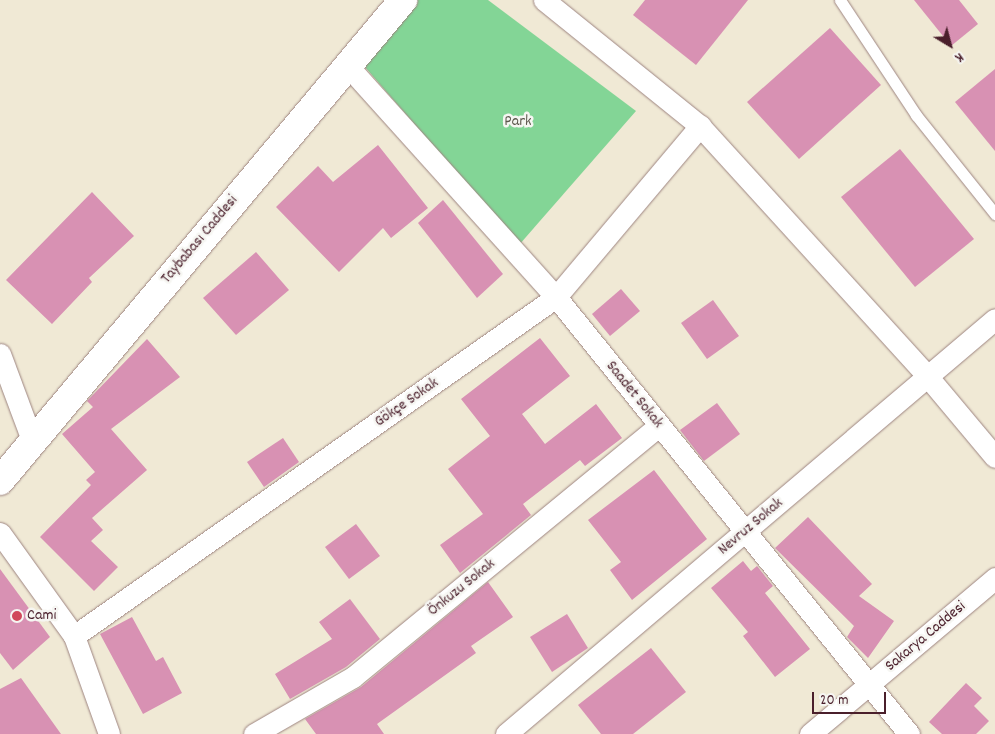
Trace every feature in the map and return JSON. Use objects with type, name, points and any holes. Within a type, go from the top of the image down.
[{"type":"street","name":"Taybabası Caddesi","points":[[0,481],[32,440],[403,0]]},
{"type":"street","points":[[544,0],[700,126],[928,377],[995,457]]},
{"type":"street","name":"Saadet Sokak","points":[[348,65],[556,298],[909,734]]},
{"type":"street","name":"Gökçe Sokak","points":[[74,636],[556,298],[700,126]]},
{"type":"street","name":"Nevruz Sokak","points":[[506,734],[995,319]]},
{"type":"street","points":[[0,354],[32,440]]},
{"type":"street","name":"Önkuzu Sokak","points":[[254,734],[353,678],[659,426]]},
{"type":"street","points":[[0,533],[74,636],[109,734]]},
{"type":"street","name":"Sakarya Caddesi","points":[[810,734],[995,578]]},
{"type":"lane","points":[[840,0],[916,115],[995,214]]},
{"type":"green space","name":"Park","points":[[402,0],[488,0],[636,111],[519,245],[358,59]]},
{"type":"building","points":[[645,0],[748,0],[696,65],[633,15]]},
{"type":"building","points":[[914,0],[959,0],[978,24],[951,46]]},
{"type":"building","points":[[830,28],[881,85],[799,159],[747,102]]},
{"type":"building","points":[[995,69],[995,151],[955,102]]},
{"type":"building","points":[[378,145],[428,208],[391,238],[383,228],[339,272],[276,207],[318,166],[333,182]]},
{"type":"building","points":[[900,149],[974,239],[915,287],[841,197]]},
{"type":"building","points":[[92,192],[134,236],[89,278],[92,282],[52,324],[6,280]]},
{"type":"building","points":[[443,200],[503,274],[477,298],[418,223]]},
{"type":"building","points":[[256,252],[289,290],[236,335],[203,298]]},
{"type":"building","points":[[621,289],[640,311],[610,336],[592,314]]},
{"type":"building","points":[[713,300],[739,336],[707,359],[681,323]]},
{"type":"building","points":[[540,338],[570,376],[522,414],[545,444],[596,404],[622,438],[585,466],[580,460],[523,504],[531,515],[460,573],[440,545],[483,514],[448,469],[490,436],[461,399]]},
{"type":"building","points":[[147,339],[180,377],[111,429],[147,470],[92,518],[103,530],[91,541],[118,567],[94,591],[40,537],[91,485],[86,480],[95,472],[62,434],[93,407],[87,401]]},
{"type":"building","points":[[717,403],[740,434],[704,461],[680,430]]},
{"type":"building","points":[[283,438],[299,462],[264,487],[247,462]]},
{"type":"building","points":[[654,470],[707,539],[632,600],[610,570],[621,562],[588,520]]},
{"type":"building","points":[[808,517],[872,584],[859,596],[894,621],[868,658],[847,637],[854,626],[775,548]]},
{"type":"building","points":[[356,524],[380,556],[349,579],[325,547]]},
{"type":"building","points":[[743,561],[751,571],[757,566],[773,586],[765,593],[810,649],[775,677],[743,636],[748,632],[711,588]]},
{"type":"building","name":"Cami","points":[[0,569],[50,637],[13,670],[0,653]]},
{"type":"building","points":[[488,582],[513,617],[471,646],[476,653],[377,724],[384,734],[316,734],[305,719],[361,687]]},
{"type":"building","points":[[350,599],[380,639],[346,667],[290,699],[275,674],[332,639],[319,622]]},
{"type":"building","points":[[567,614],[588,648],[552,672],[530,637]]},
{"type":"building","points":[[132,617],[156,661],[163,657],[182,693],[143,714],[100,634]]},
{"type":"building","points":[[651,648],[686,692],[633,734],[601,734],[578,705]]},
{"type":"building","points":[[21,678],[61,734],[0,734],[0,689]]},
{"type":"building","points":[[966,683],[982,698],[974,706],[989,721],[976,734],[942,734],[929,722]]},
{"type":"place","name":"Cami","points":[[17,616]]}]
